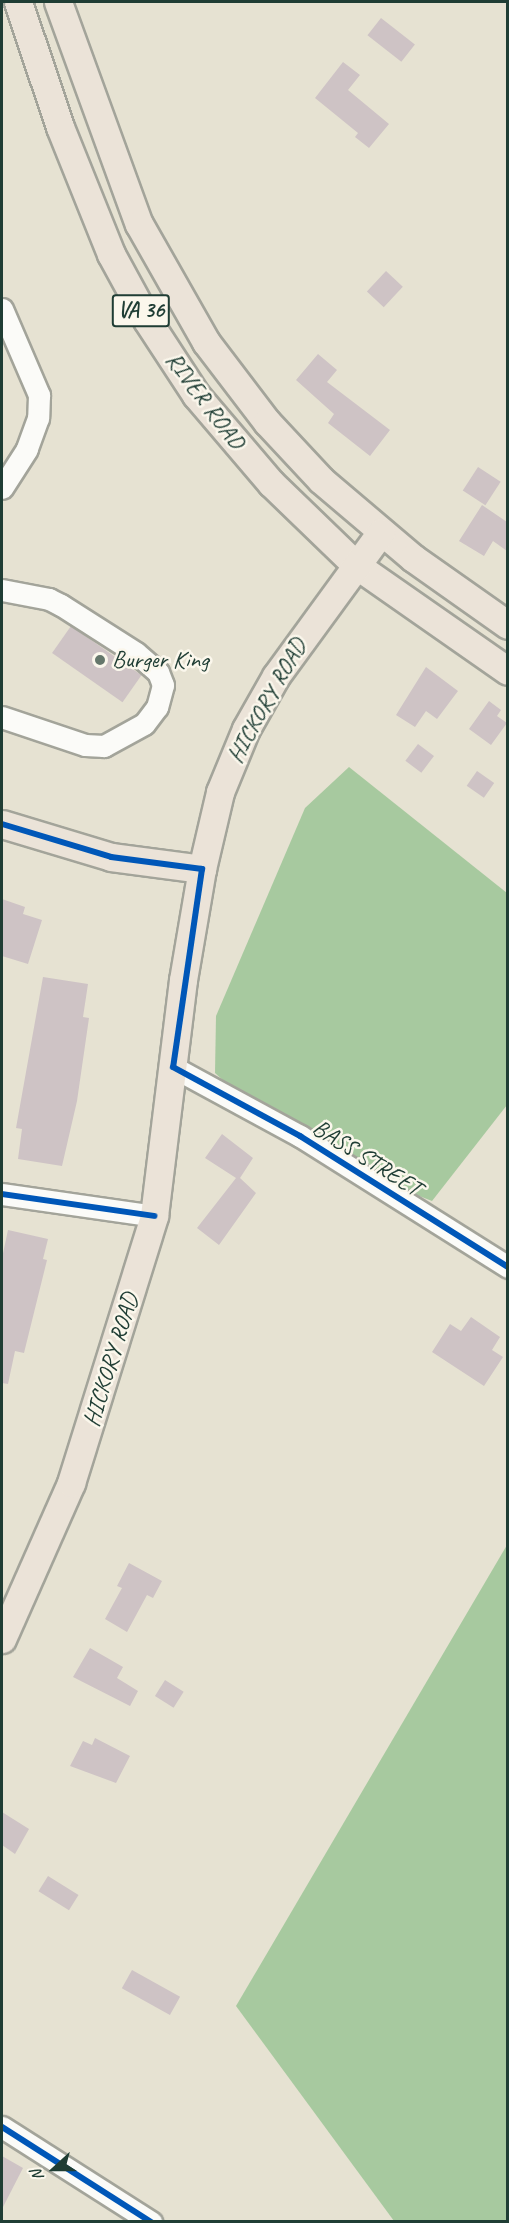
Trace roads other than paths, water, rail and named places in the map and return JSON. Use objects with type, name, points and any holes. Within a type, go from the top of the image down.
[{"type":"main road","name":"RIVER ROAD","points":[[18,2],[94,215],[147,320],[226,433],[356,566],[507,671]]},
{"type":"main road","name":"RIVER ROAD","points":[[58,2],[127,196],[175,293],[206,342],[267,422],[321,480],[381,532],[507,625]]},
{"type":"main road","name":"HICKORY ROAD","points":[[2,1639],[71,1483],[154,1216],[177,1032],[202,869],[220,792],[246,729],[290,654],[381,532]]},
{"type":"main road","points":[[2,824],[111,857],[202,869]]},
{"type":"street","points":[[2,309],[39,395],[38,418],[27,449],[2,488]]},
{"type":"street","points":[[2,590],[49,599],[136,653],[158,672],[163,685],[157,707],[130,733],[104,746],[85,744],[2,717]]},
{"type":"street","name":"BASS STREET","points":[[173,1067],[300,1136],[507,1267]]},
{"type":"street","points":[[2,1194],[154,1216]]},
{"type":"street","points":[[2,2127],[151,2222]]},
{"type":"place","name":"Burger King","points":[[100,660]]}]
